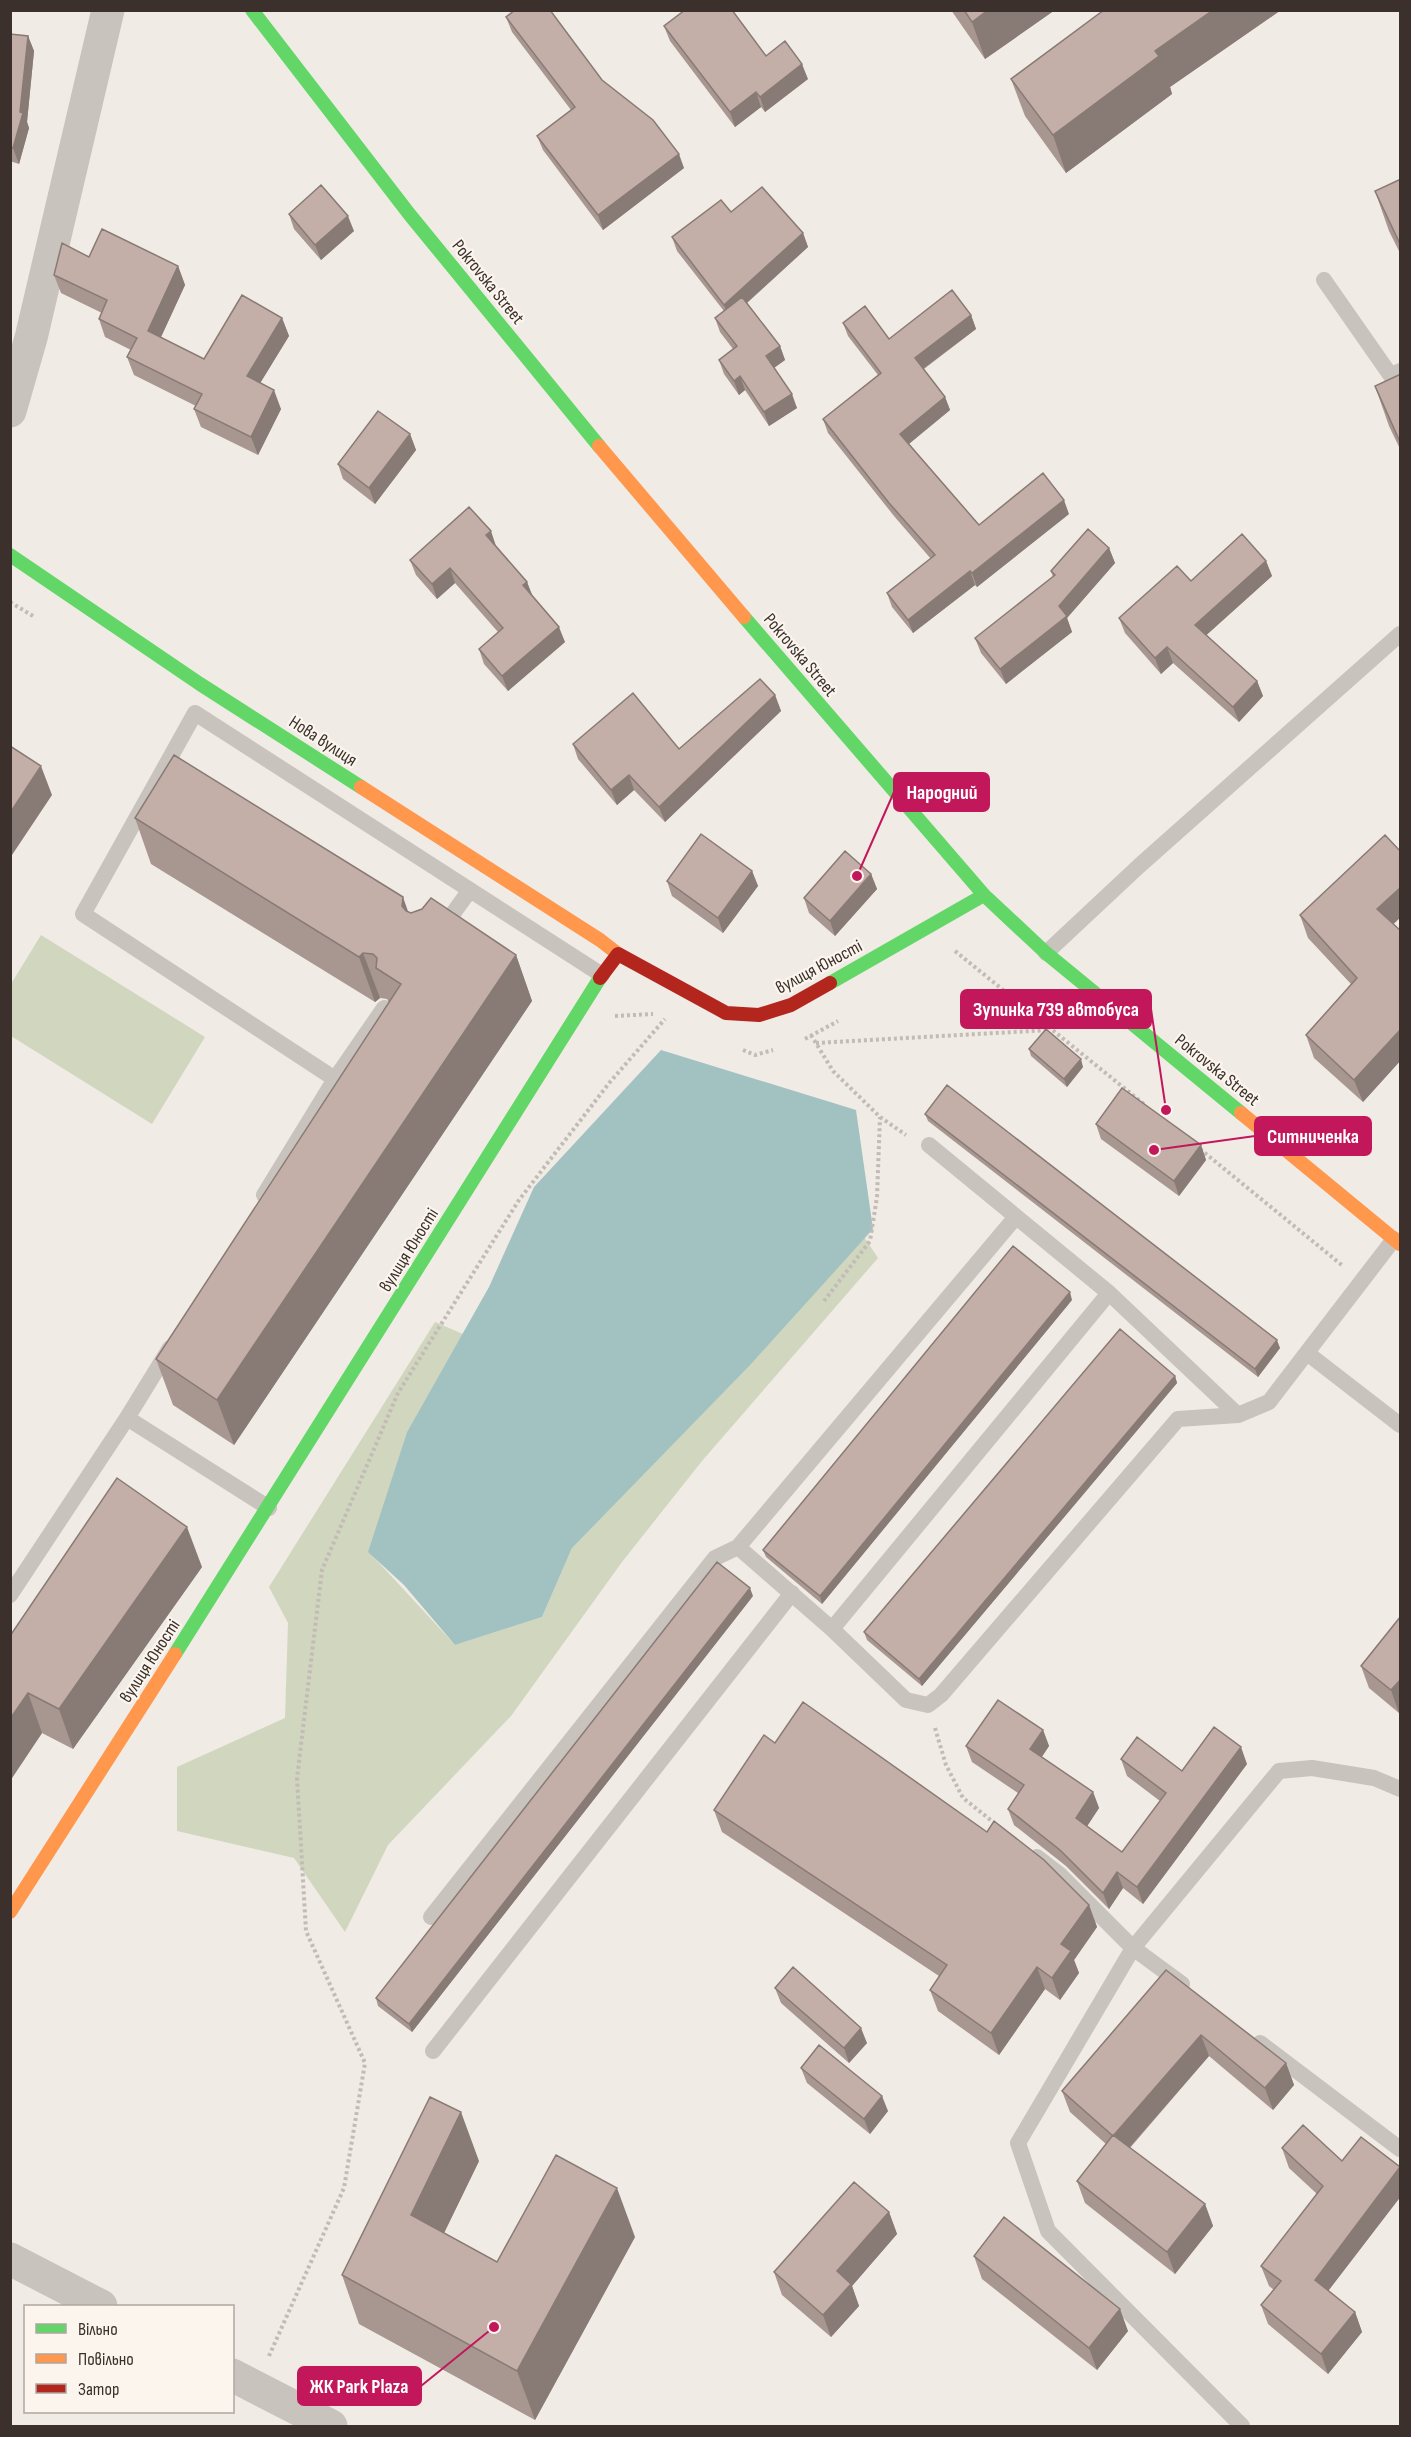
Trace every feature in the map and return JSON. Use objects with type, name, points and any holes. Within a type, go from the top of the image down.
[{"type":"street","points":[[10,411],[31,338],[108,10]]},
{"type":"street","name":"Pokrovska Street","points":[[252,10],[410,215],[573,415],[936,843],[984,895],[1046,953],[1397,1241]]},
{"type":"street","name":"Нова вулиця","points":[[10,555],[200,684],[600,940],[618,954]]},
{"type":"street","name":"вулиця Юності","points":[[10,1912],[270,1508],[602,975],[618,954],[726,1013],[759,1015],[791,1005],[984,895]]},
{"type":"street","points":[[10,2259],[97,2305]]},
{"type":"street","points":[[244,2381],[332,2427]]},
{"type":"lane","points":[[1324,280],[1391,376],[1401,371]]},
{"type":"lane","points":[[1046,953],[1139,866],[1401,634]]},
{"type":"lane","points":[[335,1079],[83,914],[195,713],[602,975]]},
{"type":"lane","points":[[428,948],[470,890]]},
{"type":"lane","points":[[256,1209],[335,1079],[384,1008]]},
{"type":"lane","points":[[929,1145],[1108,1293],[1238,1415]]},
{"type":"lane","points":[[431,1917],[715,1558],[738,1547],[1015,1218]]},
{"type":"lane","points":[[738,1547],[832,1629],[906,1700],[928,1705],[941,1695],[1178,1419],[1238,1415],[1269,1402],[1362,1281],[1397,1241]]},
{"type":"lane","points":[[832,1629],[1108,1293]]},
{"type":"lane","points":[[10,1595],[127,1418],[176,1338]]},
{"type":"lane","points":[[1307,1353],[1401,1425]]},
{"type":"lane","points":[[127,1418],[270,1508]]},
{"type":"lane","points":[[433,2050],[792,1593]]},
{"type":"lane","points":[[1242,2427],[1048,2230],[1018,2143],[1133,1948],[1279,1771],[1312,1768],[1374,1779],[1401,1789]]},
{"type":"lane","points":[[993,1822],[1059,1874],[1133,1948],[1190,1991]]},
{"type":"lane","points":[[1248,2034],[1401,2149]]},
{"type":"path","points":[[945,957],[955,951],[1154,1112]]},
{"type":"path","points":[[791,1005],[833,1071],[880,1117],[901,1131]]},
{"type":"path","points":[[608,1016],[655,1014],[675,1022]]},
{"type":"path","points":[[244,2381],[344,2188],[365,2063],[306,1931],[297,1778],[322,1570],[404,1382],[519,1200],[610,1082],[665,1018]]},
{"type":"path","points":[[801,1040],[843,1018]]},
{"type":"path","points":[[816,1043],[1053,1030]]},
{"type":"path","points":[[735,1047],[755,1055],[778,1048]]},
{"type":"path","points":[[824,1301],[870,1241],[877,1197],[880,1117]]},
{"type":"path","points":[[1200,1149],[1362,1281]]},
{"type":"path","points":[[928,1705],[946,1764],[963,1798],[993,1822]]},
{"type":"green space","points":[[41,935],[205,1037],[152,1124],[11,1036],[11,984]]},
{"type":"green space","points":[[855,1223],[878,1258],[702,1461],[622,1562],[511,1716],[388,1845],[345,1932],[294,1858],[177,1831],[177,1767],[285,1718],[288,1623],[269,1587],[435,1322],[463,1334],[407,1432],[369,1552],[455,1645],[542,1617],[572,1548]]},
{"type":"water","points":[[661,1050],[856,1110],[873,1229],[751,1364],[572,1548],[542,1617],[455,1645],[404,1585],[368,1552],[407,1432],[489,1287],[534,1187]]},
{"type":"building","points":[[515,10],[550,10],[602,80],[653,120],[679,154],[598,215],[537,136],[575,107],[506,17]]},
{"type":"building","points":[[685,10],[732,10],[766,56],[785,41],[802,64],[760,97],[756,92],[730,112],[664,26]]},
{"type":"building","points":[[964,10],[988,10],[972,22]]},
{"type":"building","points":[[1104,10],[1213,10],[1155,51],[1159,56],[1053,135],[1011,79]]},
{"type":"building","points":[[10,34],[28,36],[20,112],[23,113],[13,148],[10,148]]},
{"type":"building","points":[[1401,179],[1401,246],[1375,191]]},
{"type":"building","points":[[321,185],[348,216],[315,245],[289,214]]},
{"type":"building","points":[[762,187],[803,233],[724,305],[672,237],[721,200],[731,212]]},
{"type":"building","points":[[102,229],[178,266],[148,331],[204,359],[242,295],[282,318],[247,376],[274,390],[251,437],[194,409],[202,394],[127,357],[137,338],[99,319],[107,300],[54,275],[62,243],[89,257]]},
{"type":"building","points":[[952,290],[971,315],[915,358],[945,397],[900,434],[979,525],[1043,473],[1064,500],[908,620],[887,593],[935,555],[889,503],[823,419],[881,373],[843,323],[865,306],[889,339]]},
{"type":"building","points":[[742,297],[780,346],[766,356],[792,394],[764,412],[740,376],[734,381],[719,360],[737,346],[715,318]]},
{"type":"building","points":[[1401,374],[1401,444],[1375,386]]},
{"type":"building","points":[[378,411],[410,434],[369,488],[338,464]]},
{"type":"building","points":[[469,507],[491,531],[486,535],[527,582],[523,585],[559,627],[502,676],[479,649],[503,628],[450,568],[432,584],[410,560]]},
{"type":"building","points":[[1088,529],[1109,548],[1059,606],[1067,616],[1000,669],[975,638],[1055,575],[1051,571]]},
{"type":"building","points":[[1242,534],[1266,561],[1195,625],[1257,681],[1233,707],[1167,647],[1155,658],[1119,618],[1177,566],[1191,581]]},
{"type":"building","points":[[760,679],[775,695],[659,807],[629,775],[611,790],[573,744],[633,693],[679,749]]},
{"type":"building","points":[[10,746],[41,766],[10,813]]},
{"type":"building","points":[[174,755],[403,897],[402,906],[406,911],[411,913],[422,909],[431,898],[516,955],[217,1400],[156,1359],[401,984],[376,968],[377,958],[373,954],[363,953],[359,957],[135,818]]},
{"type":"building","points":[[701,834],[752,871],[718,918],[667,881]]},
{"type":"building","points":[[1385,835],[1401,852],[1401,887],[1377,909],[1401,931],[1401,1029],[1354,1080],[1306,1035],[1357,978],[1300,915]]},
{"type":"building","points":[[845,851],[871,874],[830,921],[804,898]]},
{"type":"building","points":[[1046,1029],[1081,1059],[1064,1079],[1029,1049]]},
{"type":"building","points":[[947,1085],[1277,1340],[1255,1369],[925,1114]]},
{"type":"building","points":[[1122,1088],[1201,1145],[1174,1181],[1096,1124]]},
{"type":"building","points":[[1013,1246],[1070,1292],[820,1596],[763,1550]]},
{"type":"building","points":[[1120,1329],[1175,1376],[919,1679],[864,1632]]},
{"type":"building","points":[[117,1478],[187,1527],[59,1709],[28,1693],[10,1719],[10,1636]]},
{"type":"building","points":[[717,1562],[750,1588],[409,2024],[376,1998]]},
{"type":"building","points":[[1401,1616],[1401,1679],[1391,1690],[1361,1666]]},
{"type":"building","points":[[998,1700],[1043,1730],[1030,1749],[1093,1792],[1076,1818],[1122,1852],[1166,1793],[1121,1759],[1137,1737],[1182,1771],[1214,1727],[1241,1747],[1137,1887],[1117,1872],[1103,1893],[1060,1850],[1008,1809],[1024,1785],[966,1746]]},
{"type":"building","points":[[803,1702],[987,1832],[994,1821],[1044,1860],[1089,1905],[1061,1944],[1071,1951],[1052,1978],[1037,1967],[991,2033],[930,1990],[947,1965],[714,1810],[764,1735],[775,1743]]},
{"type":"building","points":[[793,1967],[861,2028],[844,2048],[775,1988]]},
{"type":"building","points":[[1166,1970],[1286,2063],[1265,2088],[1201,2035],[1113,2136],[1062,2091]]},
{"type":"building","points":[[819,2045],[882,2096],[864,2119],[801,2068]]},
{"type":"building","points":[[430,2097],[461,2112],[411,2215],[497,2262],[556,2155],[617,2188],[517,2371],[342,2275]]},
{"type":"building","points":[[1303,2125],[1342,2161],[1361,2137],[1400,2167],[1315,2280],[1355,2312],[1321,2354],[1261,2305],[1281,2281],[1261,2266],[1323,2186],[1282,2148]]},
{"type":"building","points":[[1113,2135],[1205,2204],[1167,2252],[1077,2181]]},
{"type":"building","points":[[854,2182],[889,2212],[837,2271],[851,2284],[823,2315],[774,2272]]},
{"type":"building","points":[[1004,2217],[1120,2309],[1089,2348],[974,2256]]},
{"type":"traffic: fast","points":[[252,10],[410,215],[599,446]]},
{"type":"traffic: fast","points":[[10,555],[200,684],[361,787]]},
{"type":"traffic: fast","points":[[744,617],[984,895],[1046,953],[1241,1113]]},
{"type":"traffic: fast","points":[[830,983],[984,895]]},
{"type":"traffic: fast","points":[[175,1654],[600,978]]},
{"type":"traffic: slow","points":[[599,446],[744,617]]},
{"type":"traffic: slow","points":[[361,787],[600,940],[618,954]]},
{"type":"traffic: slow","points":[[1241,1113],[1400,1244]]},
{"type":"traffic: slow","points":[[10,1912],[175,1654]]},
{"type":"traffic: jam","points":[[600,978],[618,954],[726,1013],[759,1015],[791,1005],[830,983]]},
{"type":"place","name":"Народний","points":[[857,876]]},
{"type":"place","name":"Зупинка 739 автобуса","points":[[1166,1110]]},
{"type":"place","name":"Ситниченка","points":[[1154,1150]]},
{"type":"place","name":"ЖК Park Plaza","points":[[494,2327]]}]
